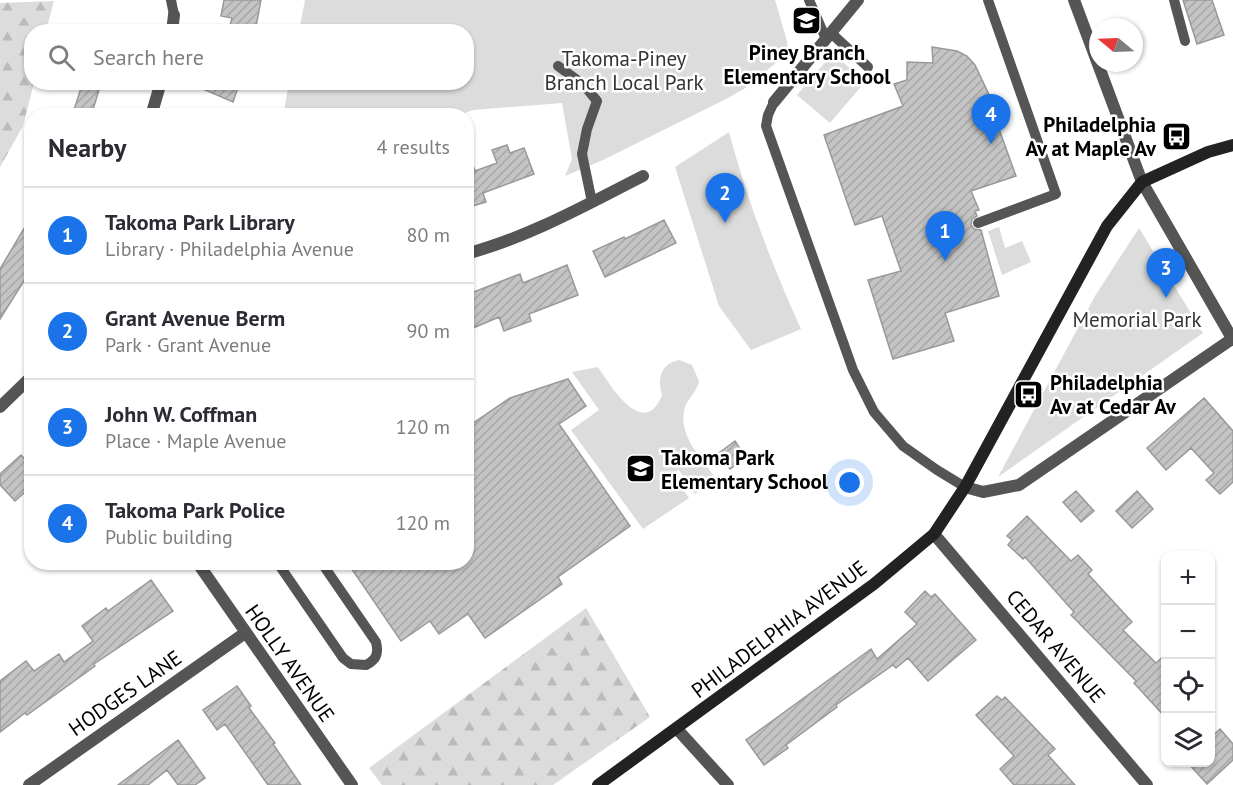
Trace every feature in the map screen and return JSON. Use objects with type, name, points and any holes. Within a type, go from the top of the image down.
[{"type":"main road","name":"PHILADELPHIA AVENUE","points":[[598,785],[874,584],[934,534],[965,487],[1107,226],[1142,182],[1208,152],[1233,145]]},
{"type":"street","points":[[774,102],[858,0]]},
{"type":"street","points":[[965,487],[983,492],[1018,485],[1233,339],[1142,182],[1074,0]]},
{"type":"street","points":[[173,24],[174,15]]},
{"type":"street","points":[[153,108],[159,90]]},
{"type":"street","points":[[474,252],[546,224],[643,176]]},
{"type":"street","points":[[0,407],[24,384]]},
{"type":"street","name":"CEDAR AVENUE","points":[[934,534],[1148,785]]},
{"type":"street","name":"HOLLY AVENUE","points":[[202,570],[352,785]]},
{"type":"street","name":"HODGES LANE","points":[[28,785],[244,633]]},
{"type":"street","points":[[677,729],[728,785]]},
{"type":"lane","points":[[171,0],[174,15]]},
{"type":"lane","points":[[808,0],[828,36],[868,67]]},
{"type":"lane","points":[[978,223],[1056,194],[988,0]]},
{"type":"lane","points":[[1174,0],[1185,41]]},
{"type":"lane","points":[[558,66],[584,85],[597,101],[587,129],[582,154],[592,202]]},
{"type":"lane","points":[[774,102],[766,126],[854,370],[874,412],[903,446],[965,487]]},
{"type":"lane","points":[[282,570],[343,658],[351,664],[366,666],[375,659],[376,642],[326,570]]},
{"type":"green space","name":"Takoma-Piney Branch Local Park","points":[[305,0],[775,0],[787,41],[788,53],[744,89],[728,98],[603,160],[565,176],[572,159],[562,103],[474,110],[474,108],[284,108],[288,90],[474,90],[474,24],[300,24]]},
{"type":"green space","points":[[54,1],[48,24],[24,24],[24,90],[32,90],[28,108],[24,108],[23,126],[0,167],[0,3]]},
{"type":"green space","points":[[833,53],[865,82],[830,123],[797,95]]},
{"type":"green space","points":[[729,132],[761,232],[801,329],[751,350],[719,306],[675,167]]},
{"type":"green space","points":[[999,227],[1005,248],[1022,241],[1031,262],[1002,275],[988,231]]},
{"type":"green space","name":"Memorial Park","points":[[1139,228],[1203,333],[998,477],[1095,296]]},
{"type":"green space","points":[[679,360],[692,365],[699,381],[685,407],[683,421],[685,430],[693,447],[716,479],[695,494],[679,470],[672,473],[689,498],[643,529],[571,430],[599,410],[572,372],[598,367],[628,405],[637,411],[646,413],[655,408],[662,395],[660,378],[664,368]]},
{"type":"green space","points":[[586,608],[650,717],[553,785],[382,785],[369,768]]},
{"type":"building","points":[[224,0],[261,0],[256,24],[230,24],[232,18],[221,16]]},
{"type":"building","points":[[1183,0],[1212,0],[1224,35],[1197,44]]},
{"type":"building","points":[[932,47],[957,51],[967,56],[975,65],[999,116],[995,118],[1016,176],[971,191],[979,210],[975,211],[977,216],[972,219],[971,225],[974,229],[981,230],[999,296],[945,313],[954,341],[893,359],[868,280],[901,271],[882,216],[855,225],[824,135],[903,106],[894,84],[907,80],[907,62],[933,63]]},
{"type":"building","points":[[80,90],[99,90],[93,108],[75,108]]},
{"type":"building","points":[[205,90],[237,90],[233,102]]},
{"type":"building","points":[[507,145],[510,153],[524,148],[534,174],[483,193],[486,202],[474,206],[474,168],[475,171],[497,163],[492,150]]},
{"type":"building","points":[[664,220],[676,243],[605,277],[593,251],[624,237],[625,239]]},
{"type":"building","points":[[24,228],[24,281],[0,319],[0,269]]},
{"type":"building","points":[[567,265],[578,295],[529,314],[531,321],[504,331],[499,317],[474,328],[474,292],[520,274],[523,283]]},
{"type":"building","points":[[568,379],[586,406],[559,424],[630,526],[558,577],[562,584],[485,638],[468,614],[439,634],[430,621],[401,641],[352,570],[474,570],[474,423],[510,398]]},
{"type":"building","points":[[1204,398],[1233,431],[1233,482],[1220,494],[1206,480],[1214,473],[1191,448],[1166,470],[1147,448]]},
{"type":"building","points":[[735,441],[746,458],[730,469],[719,453]]},
{"type":"building","points":[[21,455],[24,458],[24,493],[15,501],[0,485],[0,474]]},
{"type":"building","points":[[1076,491],[1094,511],[1081,522],[1063,502]]},
{"type":"building","points":[[1137,491],[1153,509],[1132,528],[1116,511]]},
{"type":"building","points":[[1027,516],[1071,561],[1078,555],[1092,570],[1088,574],[1132,622],[1123,630],[1156,663],[1161,658],[1161,713],[1134,683],[1136,681],[1071,615],[1074,612],[1025,557],[1023,559],[1008,545],[1012,540],[1007,536]]},
{"type":"building","points":[[151,580],[173,611],[94,664],[95,666],[0,732],[0,681],[26,661],[34,671],[59,654],[64,662],[93,641],[82,626],[106,608],[108,611]]},
{"type":"building","points":[[925,591],[931,597],[935,594],[976,640],[928,681],[908,658],[896,668],[893,665],[836,705],[837,707],[786,745],[788,748],[764,765],[746,740],[871,649],[877,659],[917,624],[905,612]]},
{"type":"building","points":[[237,686],[251,706],[249,708],[275,743],[273,744],[301,785],[268,785],[225,724],[217,730],[203,710]]},
{"type":"building","points":[[997,696],[1002,700],[1005,697],[1055,749],[1048,755],[1075,785],[1014,785],[1000,769],[1014,756],[976,715]]},
{"type":"building","points":[[1220,729],[1233,744],[1233,760],[1207,784],[1192,767],[1215,767],[1215,734]]},
{"type":"building","points":[[178,740],[205,778],[195,785],[178,785],[167,770],[148,785],[118,785]]},
{"type":"place","name":"Piney Branch Elementary School","points":[[807,21]]},
{"type":"place","name":"Philadelphia Av at Maple Av","points":[[1177,136]]},
{"type":"place","name":"Takoma Park Police","points":[[991,144]]},
{"type":"place","name":"Grant Avenue Berm","points":[[725,223]]},
{"type":"place","name":"Takoma Park Library","points":[[945,261]]},
{"type":"place","name":"John W. Coffman","points":[[1166,298]]},
{"type":"place","name":"Philadelphia Av at Cedar Av","points":[[1029,394]]},
{"type":"place","name":"Takoma Park Elementary School","points":[[640,469]]}]
